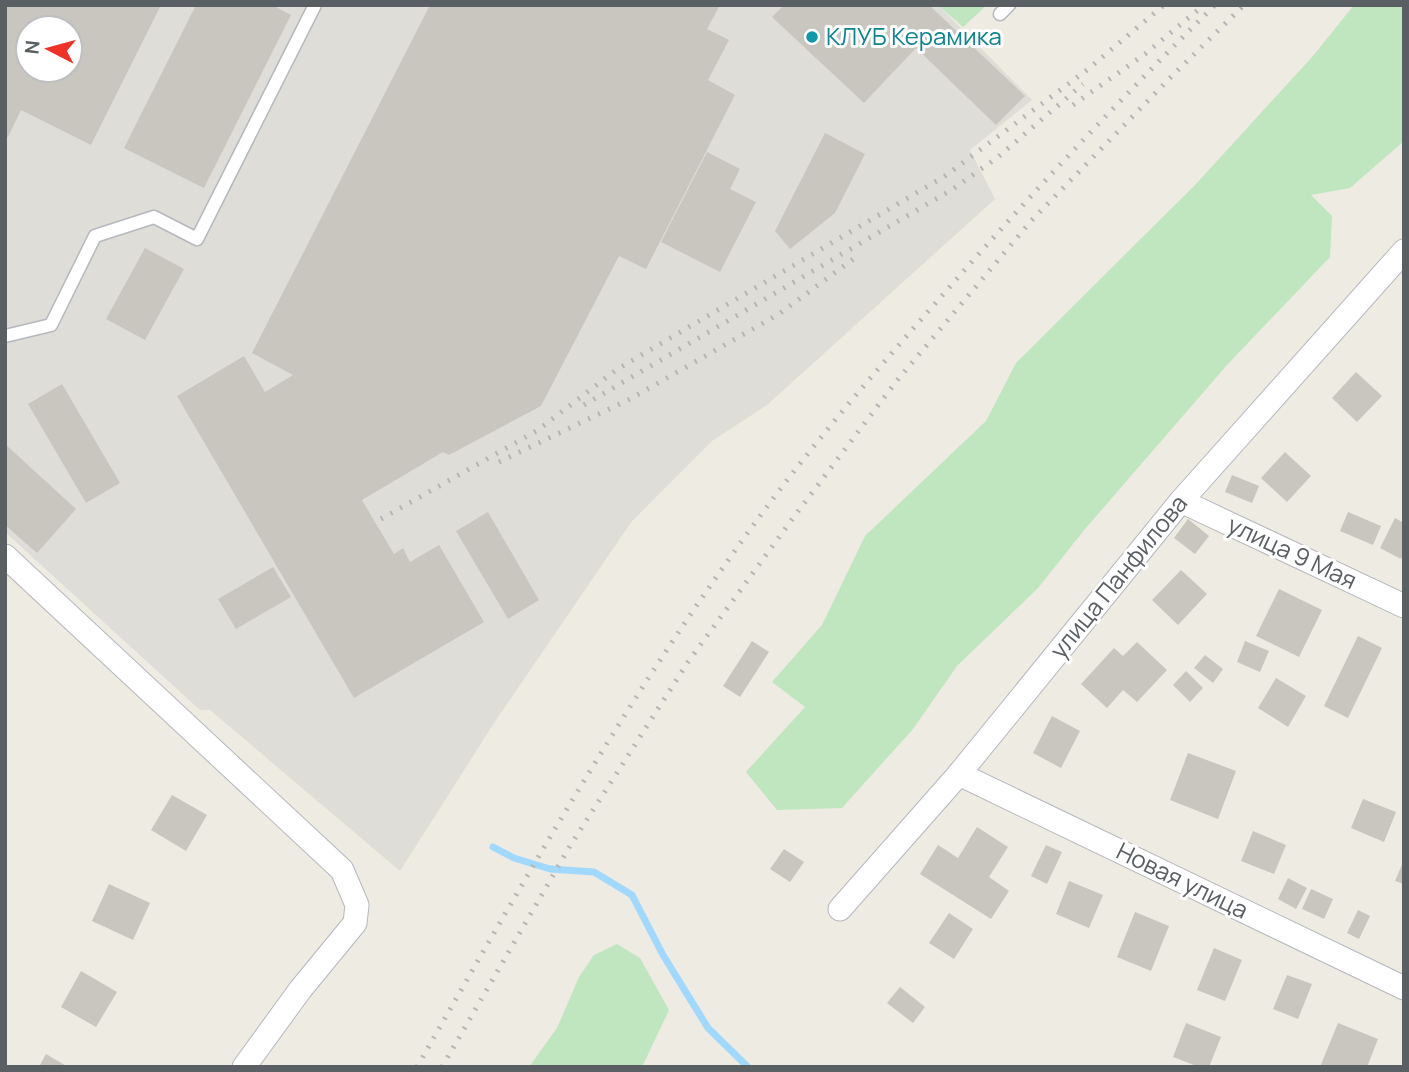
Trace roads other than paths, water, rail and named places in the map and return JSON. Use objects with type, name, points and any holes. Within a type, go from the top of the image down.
[{"type":"street","name":"улица Панфилова","points":[[840,909],[959,774],[1181,501],[1404,250]]},
{"type":"street","name":"улица 9 Мая","points":[[1181,501],[1404,606]]},
{"type":"street","points":[[5,556],[342,870],[357,905],[355,923],[300,990],[244,1067]]},
{"type":"street","name":"Новая улица","points":[[959,774],[1404,988]]},
{"type":"lane","points":[[5,336],[51,325],[95,236],[154,217],[197,239],[315,5]]},
{"type":"waterway","points":[[493,847],[514,858],[550,869],[594,872],[632,895],[663,955],[708,1028],[748,1067]]},
{"type":"railway","points":[[381,519],[538,430],[616,370],[945,176],[1087,70],[1164,5]]},
{"type":"railway","points":[[417,1067],[584,780],[673,640],[769,504],[852,400],[973,260],[1144,76],[1215,5]]},
{"type":"railway","points":[[442,1067],[570,846],[688,662],[793,518],[895,383],[1031,221],[1244,5]]},
{"type":"railway","points":[[1073,105],[1145,54],[1198,10]]},
{"type":"railway","points":[[584,405],[953,189],[998,157],[1083,84]]},
{"type":"railway","points":[[499,462],[630,399],[779,314],[856,257]]},
{"type":"place","name":"КЛУБ Керамика","points":[[812,37]]}]
